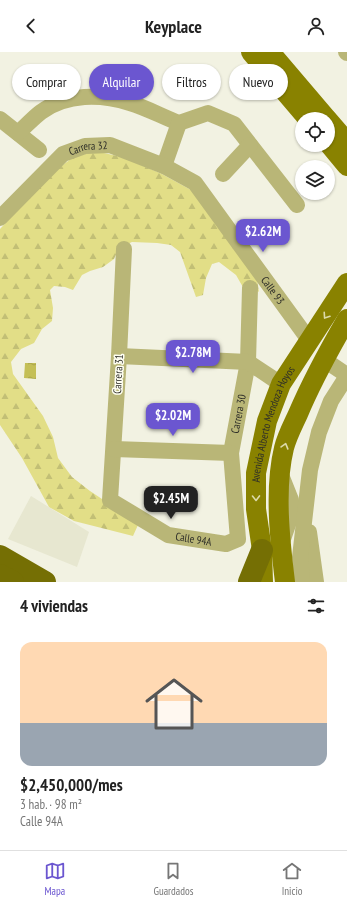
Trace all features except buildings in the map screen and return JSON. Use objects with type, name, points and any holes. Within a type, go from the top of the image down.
[{"type":"highway","points":[[249,582],[271,549]]},
{"type":"highway","points":[[0,556],[17,575],[45,582]]},
{"type":"highway","points":[[0,575],[17,575],[55,582]]},
{"type":"main road","points":[[251,52],[302,112]]},
{"type":"main road","points":[[270,52],[320,112]]},
{"type":"main road","points":[[335,129],[347,142]]},
{"type":"main road","points":[[335,151],[347,166]]},
{"type":"main road","name":"Avenida Alberto Mendoza Hoyos","points":[[285,582],[256,509],[256,473],[267,421],[281,384],[347,283]]},
{"type":"main road","name":"Avenida Alberto Mendoza Hoyos","points":[[263,582],[271,549],[284,447],[293,424],[329,351],[347,319]]},
{"type":"street","points":[[18,133],[42,112],[59,102],[82,97],[106,98],[131,103],[179,123],[208,113],[234,124],[297,205]]},
{"type":"street","points":[[0,119],[39,150]]},
{"type":"street","points":[[164,166],[179,123]]},
{"type":"street","name":"Carrera 32","points":[[0,218],[62,154],[85,146],[110,145],[164,166],[195,183]]},
{"type":"street","points":[[223,174],[250,145]]},
{"type":"street","name":"Calle 93","points":[[195,183],[309,340]]},
{"type":"street","name":"Carrera 31","points":[[110,500],[124,249]]},
{"type":"street","name":"Carrera 30","points":[[238,539],[231,453],[248,362],[250,288]]},
{"type":"street","points":[[293,424],[332,365],[347,326]]},
{"type":"street","points":[[119,356],[248,362],[281,384]]},
{"type":"street","points":[[302,582],[300,557],[310,470],[320,432],[332,401],[347,375],[332,365]]},
{"type":"street","points":[[114,448],[231,453]]},
{"type":"street","name":"Calle 94A","points":[[110,500],[168,535],[226,544],[238,539]]},
{"type":"street","points":[[306,508],[316,582]]},
{"type":"shaded area","points":[[31,496],[89,532],[77,567],[8,539]]},
{"type":"green space","points":[[95,151],[122,157],[160,173],[193,191],[256,273],[259,292],[249,284],[244,289],[236,275],[219,262],[212,264],[206,278],[203,295],[196,297],[180,252],[171,245],[132,242],[119,248],[114,259],[103,267],[82,275],[73,290],[65,287],[54,286],[50,290],[53,308],[52,321],[42,329],[34,343],[21,349],[11,362],[13,374],[43,416],[53,437],[58,458],[72,477],[138,525],[133,536],[74,521],[49,507],[22,458],[0,425],[0,229],[51,174],[72,158]]},
{"type":"water","points":[[25,363],[36,363],[36,379],[24,378]]}]
